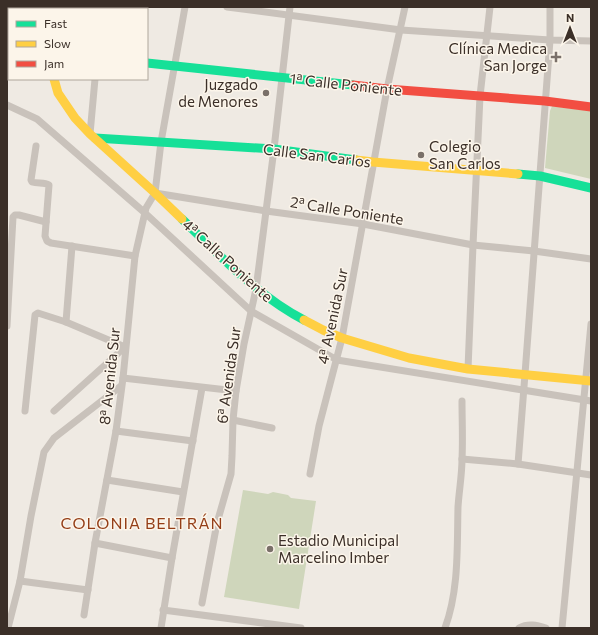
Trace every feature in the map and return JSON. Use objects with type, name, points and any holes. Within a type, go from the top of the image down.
[{"type":"main road","name":"1ª Calle Poniente","points":[[148,63],[387,89],[545,101],[591,107]]},
{"type":"main road","name":"4ª Calle Poniente","points":[[54,80],[58,93],[66,106],[92,136],[155,193],[256,289],[292,314],[342,338],[409,358],[468,369],[588,381]]},
{"type":"main road","name":"Calle San Carlos","points":[[92,136],[274,149],[373,162],[540,176],[591,188]]},
{"type":"street","name":"8ª Avenida Sur","points":[[84,615],[94,542],[116,431],[123,378],[135,256],[146,208],[155,193],[161,142],[185,7]]},
{"type":"street","points":[[227,7],[401,30],[550,40],[591,41]]},
{"type":"street","name":"6ª Avenida Sur","points":[[202,603],[217,523],[231,474],[233,420],[236,391],[256,289],[290,7]]},
{"type":"street","name":"4ª Avenida Sur","points":[[310,474],[320,426],[342,338],[373,162],[405,7]]},
{"type":"street","points":[[468,369],[480,96],[490,7]]},
{"type":"street","points":[[518,464],[550,40],[550,7]]},
{"type":"street","points":[[92,136],[95,80]]},
{"type":"street","points":[[7,105],[38,119],[145,212],[251,310],[336,360],[588,400]]},
{"type":"street","points":[[36,146],[32,182],[49,185],[45,236],[47,241],[51,243],[135,256]]},
{"type":"street","name":"2ª Calle Poniente","points":[[155,193],[266,211],[363,224],[473,245],[591,259]]},
{"type":"street","points":[[7,326],[9,267],[13,217],[19,214],[46,222]]},
{"type":"street","points":[[66,322],[72,246]]},
{"type":"street","points":[[25,411],[35,315],[38,313],[66,322],[126,347],[54,411]]},
{"type":"street","points":[[562,628],[577,473],[588,400],[591,324]]},
{"type":"street","points":[[123,378],[236,391]]},
{"type":"street","points":[[8,628],[20,581],[44,452],[54,438],[122,386]]},
{"type":"street","points":[[161,628],[202,388]]},
{"type":"street","points":[[445,628],[451,612],[455,593],[462,459],[462,401]]},
{"type":"street","points":[[233,420],[272,428]]},
{"type":"street","points":[[116,431],[193,441]]},
{"type":"street","points":[[462,459],[518,464],[591,475]]},
{"type":"street","points":[[107,480],[184,492]]},
{"type":"street","points":[[94,542],[172,558]]},
{"type":"street","points":[[20,581],[88,590]]},
{"type":"street","points":[[163,610],[284,627],[301,628]]},
{"type":"street","points":[[519,628],[532,624],[546,628]]},
{"type":"green space","points":[[552,106],[591,111],[591,179],[545,168],[550,111]]},
{"type":"green space","name":"Estadio Municipal Marcelino Imber","points":[[243,490],[268,494],[273,492],[288,495],[291,498],[316,501],[299,609],[224,597]]},
{"type":"traffic: fast","points":[[148,63],[353,85]]},
{"type":"traffic: fast","points":[[95,138],[274,149],[356,160]]},
{"type":"traffic: fast","points":[[518,174],[540,176],[591,188]]},
{"type":"traffic: fast","points":[[182,219],[255,287],[287,310],[304,320]]},
{"type":"traffic: slow","points":[[54,80],[58,93],[75,118],[90,134],[182,219]]},
{"type":"traffic: slow","points":[[356,160],[518,174]]},
{"type":"traffic: slow","points":[[304,320],[342,338],[409,358],[468,369],[591,381]]},
{"type":"traffic: jam","points":[[353,85],[545,101],[591,107]]},
{"type":"place","name":"Clínica Medica San Jorge","points":[[556,57]]},
{"type":"place","name":"Juzgado de Menores","points":[[266,93]]},
{"type":"place","name":"Colegio San Carlos","points":[[421,155]]},
{"type":"place","name":"Estadio Municipal Marcelino Imber","points":[[270,549]]},
{"type":"district","name":"COLONIA BELTRÁN","points":[[142,522]]}]
